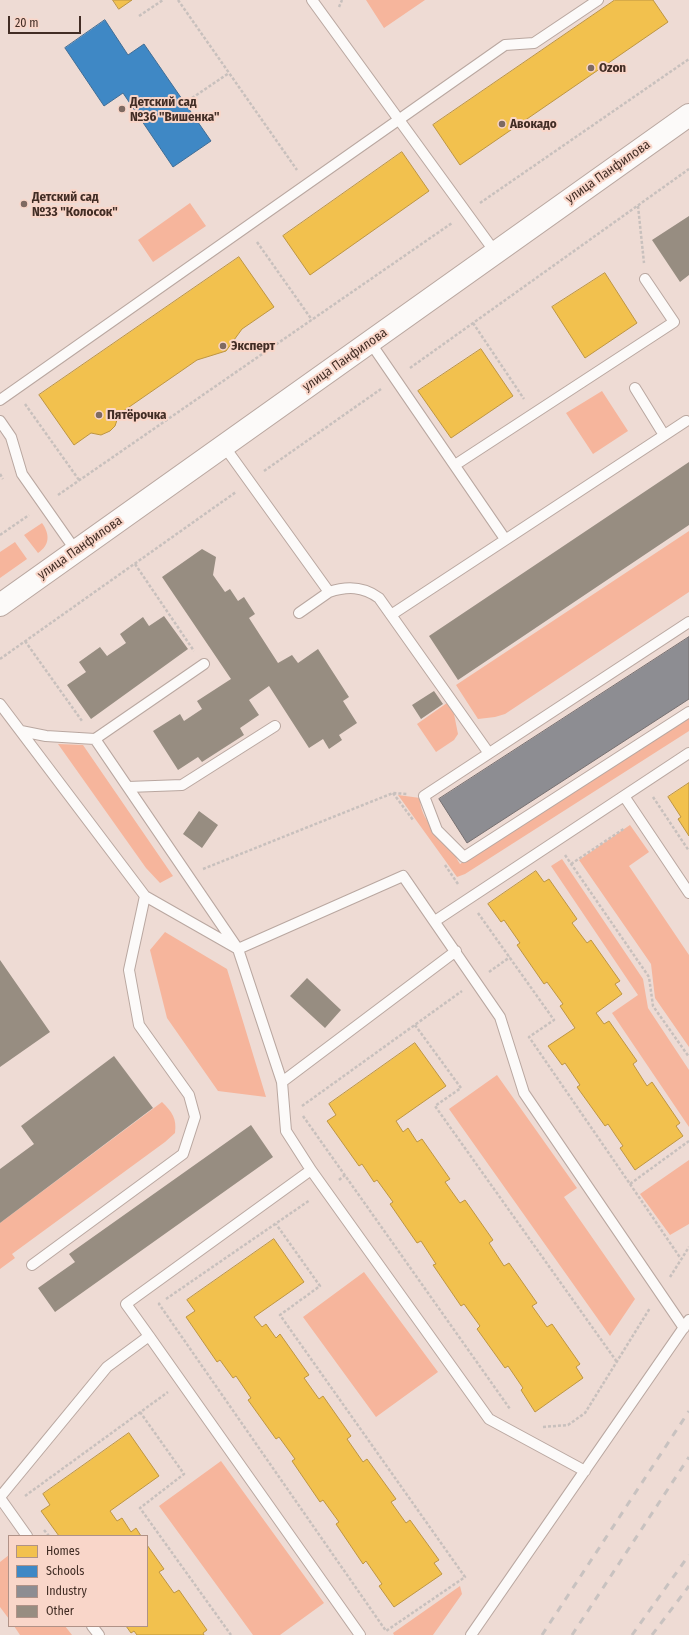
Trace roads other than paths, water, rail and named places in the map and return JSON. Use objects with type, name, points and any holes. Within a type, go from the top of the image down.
[{"type":"main road","name":"улица Панфилова","points":[[0,605],[689,115]]},
{"type":"lane","points":[[312,0],[495,252]]},
{"type":"lane","points":[[0,400],[505,45],[534,43],[598,0]]},
{"type":"lane","points":[[455,465],[674,322],[645,279]]},
{"type":"lane","points":[[370,342],[505,539]]},
{"type":"lane","points":[[635,388],[664,435]]},
{"type":"lane","points":[[0,421],[11,437],[22,474],[76,551]]},
{"type":"lane","points":[[391,615],[686,421]]},
{"type":"lane","points":[[224,446],[329,592]]},
{"type":"lane","points":[[299,613],[329,592],[343,588],[358,588],[370,591],[379,598],[488,752]]},
{"type":"lane","points":[[689,622],[488,752],[424,796],[437,830],[464,857],[689,712]]},
{"type":"lane","points":[[21,731],[46,736],[95,739],[204,664]]},
{"type":"lane","points":[[0,704],[146,896],[238,949]]},
{"type":"lane","points":[[128,787],[182,785],[275,726]]},
{"type":"lane","points":[[95,739],[238,949],[282,1082],[286,1131],[311,1170],[488,1419],[585,1471]]},
{"type":"lane","points":[[435,921],[689,754]]},
{"type":"lane","points":[[624,796],[689,893]]},
{"type":"lane","points":[[238,949],[404,876],[500,1017],[524,1093],[659,1293],[686,1324],[471,1635]]},
{"type":"lane","points":[[32,1265],[182,1154],[195,1117],[190,1095],[139,1024],[129,970],[146,896]]},
{"type":"lane","points":[[282,1082],[456,951]]},
{"type":"lane","points":[[311,1170],[126,1304],[360,1635]]},
{"type":"lane","points":[[26,1535],[0,1498],[107,1367],[149,1336]]},
{"type":"lane","points":[[93,1627],[99,1635]]},
{"type":"railway","points":[[542,1635],[689,1411]]},
{"type":"railway","points":[[572,1635],[689,1457]]},
{"type":"railway","points":[[632,1635],[689,1555]]},
{"type":"railway","points":[[652,1635],[689,1586]]},
{"type":"place","name":"Ozon","points":[[591,68]]},
{"type":"place","name":"Детский сад №36 \"Вишенка\"","points":[[122,109]]},
{"type":"place","name":"Авокадо","points":[[502,124]]},
{"type":"place","name":"Детский сад №33 \"Колосок\"","points":[[24,204]]},
{"type":"place","name":"Эксперт","points":[[223,346]]},
{"type":"place","name":"Пятёрочка","points":[[99,415]]}]
